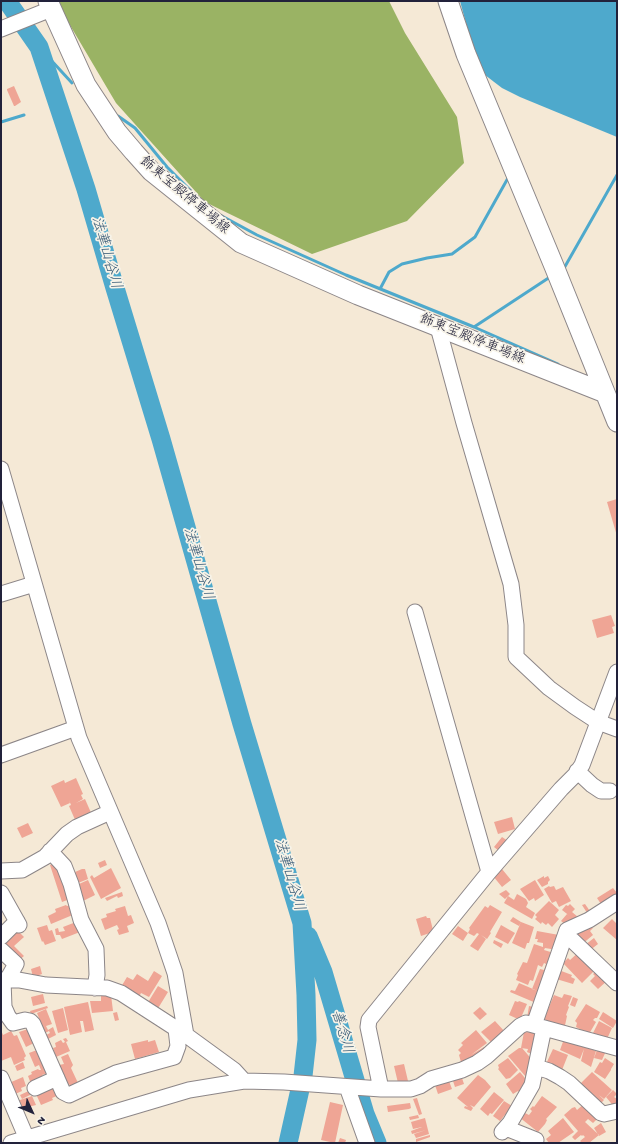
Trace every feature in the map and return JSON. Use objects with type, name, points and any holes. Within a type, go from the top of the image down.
[{"type":"main road","points":[[448,1],[466,54],[606,388],[617,422]]},
{"type":"main road","name":"飾東宝殿停車場線","points":[[49,5],[93,96],[134,152],[151,171],[241,243],[319,279],[438,327],[606,388]]},
{"type":"street","points":[[1,29],[49,5]]},
{"type":"street","points":[[438,327],[464,423],[511,584],[516,625],[516,657],[549,688],[598,722],[617,729]]},
{"type":"street","points":[[1,469],[83,749],[158,922],[175,973],[181,1032],[174,1057],[116,1073],[68,1095],[63,1092],[34,1024],[25,1020],[13,1023],[6,1022],[4,1008],[4,980],[16,964],[1,950]]},
{"type":"street","points":[[1,594],[34,584]]},
{"type":"street","points":[[415,612],[489,872]]},
{"type":"street","points":[[376,1089],[369,1033],[369,1020],[489,872],[578,771],[582,765],[617,672]]},
{"type":"street","points":[[1,755],[76,728]]},
{"type":"street","points":[[578,771],[592,785],[601,791],[610,791]]},
{"type":"street","points":[[1,870],[22,870],[45,857],[67,834],[77,827],[110,812]]},
{"type":"street","points":[[50,851],[64,866],[71,884],[80,920],[96,949],[97,974],[95,988]]},
{"type":"street","points":[[1,893],[18,923],[1,937]]},
{"type":"street","points":[[536,1140],[504,1130],[510,1123],[532,1085],[536,1067],[539,1027],[567,930],[589,920],[617,902]]},
{"type":"street","points":[[566,936],[617,983]]},
{"type":"street","points":[[4,980],[19,980],[46,985],[107,988],[121,993],[181,1032],[234,1070],[244,1081]]},
{"type":"street","points":[[12,1143],[189,1090],[244,1081],[376,1089],[411,1089],[420,1086],[431,1079],[462,1070],[477,1063],[487,1056],[520,1026],[526,1023],[617,1048]]},
{"type":"street","points":[[536,1067],[549,1071],[569,1083],[601,1113],[604,1114],[617,1111]]},
{"type":"street","points":[[1,1078],[27,1139]]},
{"type":"street","points":[[35,1088],[57,1078]]},
{"type":"street","points":[[349,1087],[367,1143]]},
{"type":"green space","points":[[58,1],[389,1],[405,33],[457,117],[464,163],[407,221],[312,254],[205,202],[116,103],[64,15]]},
{"type":"water","points":[[460,1],[617,1],[617,137],[520,97],[502,88],[485,75],[476,60]]},
{"type":"building","points":[[14,86],[21,102],[15,106],[7,90]]},
{"type":"building","points":[[617,499],[617,536],[607,502]]},
{"type":"building","points":[[611,615],[615,626],[612,627],[614,633],[597,638],[592,620]]},
{"type":"building","points":[[76,778],[83,794],[81,795],[83,799],[76,803],[85,799],[92,815],[76,822],[69,806],[71,805],[69,800],[70,803],[61,807],[51,786],[64,780],[65,783]]},
{"type":"building","points":[[512,817],[515,829],[498,834],[494,822]]},
{"type":"building","points":[[28,823],[33,833],[22,838],[17,828]]},
{"type":"building","points":[[502,837],[508,841],[499,851],[494,847]]},
{"type":"building","points":[[105,860],[107,865],[100,868],[98,863]]},
{"type":"building","points":[[57,862],[70,899],[62,902],[50,865]]},
{"type":"building","points":[[111,868],[121,888],[101,899],[90,877],[92,875],[94,878]]},
{"type":"building","points":[[85,869],[88,879],[78,883],[72,876],[76,874],[75,872]]},
{"type":"building","points":[[502,869],[511,880],[502,887],[493,876]]},
{"type":"building","points":[[544,876],[544,878],[548,876],[550,880],[548,884],[542,887],[537,880]]},
{"type":"building","points":[[88,880],[95,895],[83,901],[79,884]]},
{"type":"building","points":[[535,880],[544,895],[535,901],[534,898],[529,901],[520,889]]},
{"type":"building","points":[[549,886],[554,886],[556,890],[563,887],[571,901],[559,907],[556,901],[552,903],[544,889]]},
{"type":"building","points":[[613,888],[617,893],[617,899],[603,907],[597,898]]},
{"type":"building","points":[[506,890],[510,894],[505,899],[499,894]]},
{"type":"building","points":[[122,892],[123,896],[118,898],[117,896],[107,901],[105,898]]},
{"type":"building","points":[[517,894],[526,899],[528,903],[526,907],[535,913],[532,919],[504,903],[508,896],[514,900]]},
{"type":"building","points":[[549,901],[559,910],[555,915],[559,919],[552,927],[548,923],[546,925],[542,922],[541,924],[535,919],[537,917],[535,915]]},
{"type":"building","points":[[570,904],[575,909],[572,912],[578,917],[573,923],[566,925],[561,921],[567,914],[571,917],[562,910],[566,905],[568,906]]},
{"type":"building","points":[[585,904],[592,914],[589,916],[582,905]]},
{"type":"building","points":[[66,905],[71,905],[75,914],[51,924],[48,916],[56,912],[55,909]]},
{"type":"building","points":[[490,905],[502,912],[487,939],[481,935],[486,939],[478,951],[470,946],[479,934],[477,933],[474,936],[468,933],[469,928],[485,906],[488,908]]},
{"type":"building","points":[[125,906],[128,916],[131,915],[134,923],[127,926],[129,932],[119,935],[117,925],[105,930],[101,919],[107,917],[106,914],[116,911],[115,909]]},
{"type":"building","points":[[426,916],[427,918],[430,918],[433,930],[430,933],[421,936],[416,919]]},
{"type":"building","points":[[513,917],[521,922],[519,926],[510,921]]},
{"type":"building","points":[[612,919],[617,924],[617,940],[603,928]]},
{"type":"building","points":[[76,922],[80,932],[62,939],[60,935],[56,935],[55,929],[58,928],[59,932],[65,931],[63,927]]},
{"type":"building","points":[[521,922],[534,927],[529,943],[527,943],[525,949],[512,943]]},
{"type":"building","points":[[589,924],[593,928],[590,931],[593,935],[581,945],[573,934]]},
{"type":"building","points":[[47,925],[49,931],[52,930],[56,941],[45,945],[43,941],[42,942],[37,928]]},
{"type":"building","points":[[501,925],[515,933],[508,944],[495,937]]},
{"type":"building","points":[[458,926],[468,933],[463,941],[452,934]]},
{"type":"building","points":[[16,929],[24,937],[14,946],[24,956],[17,962],[1,944]]},
{"type":"building","points":[[537,931],[559,935],[557,950],[545,948],[544,950],[557,954],[541,992],[532,989],[540,969],[544,970],[546,964],[544,963],[542,967],[538,965],[533,981],[530,980],[528,985],[516,980],[517,974],[523,962],[527,963],[534,944],[543,947],[543,943],[537,942],[538,939],[535,939]]},
{"type":"building","points":[[594,938],[598,944],[589,951],[585,945]]},
{"type":"building","points":[[494,940],[503,944],[501,948],[493,943]]},
{"type":"building","points":[[580,951],[597,968],[582,983],[563,963],[568,958],[570,960]]},
{"type":"building","points":[[40,966],[42,974],[39,975],[41,979],[33,977],[31,969]]},
{"type":"building","points":[[556,969],[572,975],[571,977],[575,979],[573,984],[553,978]]},
{"type":"building","points":[[599,969],[609,979],[598,989],[590,981],[595,976],[593,974]]},
{"type":"building","points":[[154,971],[162,976],[149,997],[141,993],[139,997],[121,987],[127,977],[133,980],[137,974],[148,981]]},
{"type":"building","points":[[519,983],[540,992],[536,1003],[510,992],[511,990],[515,991]]},
{"type":"building","points":[[158,986],[168,992],[157,1010],[147,1004]]},
{"type":"building","points":[[43,994],[45,1003],[33,1006],[31,997]]},
{"type":"building","points":[[564,994],[572,996],[568,1006],[564,1030],[547,1024],[548,1021],[544,1019],[554,995],[562,998]]},
{"type":"building","points":[[111,995],[113,1011],[92,1013],[90,1001],[101,1001],[101,996]]},
{"type":"building","points":[[573,997],[578,999],[575,1007],[570,1005]]},
{"type":"building","points":[[515,1001],[527,1004],[520,1020],[509,1015]]},
{"type":"building","points":[[88,1002],[94,1030],[85,1032],[83,1021],[80,1021],[82,1032],[70,1035],[64,1007]]},
{"type":"building","points":[[586,1004],[600,1012],[597,1018],[593,1020],[596,1022],[589,1034],[576,1027],[577,1023],[575,1021]]},
{"type":"building","points":[[47,1006],[48,1008],[31,1014],[30,1011]]},
{"type":"building","points":[[529,1006],[537,1008],[535,1020],[527,1018]]},
{"type":"building","points":[[480,1007],[487,1014],[480,1020],[473,1013]]},
{"type":"building","points":[[63,1008],[68,1030],[58,1033],[52,1011]]},
{"type":"building","points":[[46,1009],[52,1024],[46,1026],[48,1030],[53,1027],[56,1035],[48,1039],[51,1045],[49,1046],[44,1036],[50,1033],[49,1031],[43,1034],[43,1028],[37,1013]]},
{"type":"building","points":[[117,1012],[119,1020],[115,1021],[113,1013]]},
{"type":"building","points":[[603,1012],[617,1021],[613,1028],[599,1019]]},
{"type":"building","points":[[495,1021],[506,1033],[494,1045],[481,1032]]},
{"type":"building","points":[[599,1021],[612,1028],[607,1039],[593,1033]]},
{"type":"building","points":[[28,1029],[34,1043],[26,1047],[19,1032]]},
{"type":"building","points":[[1,1030],[3,1035],[11,1031],[14,1036],[17,1035],[26,1056],[24,1058],[25,1060],[14,1065],[11,1057],[1,1061]]},
{"type":"building","points":[[476,1030],[487,1043],[471,1055],[484,1047],[486,1051],[467,1063],[461,1062],[459,1055],[461,1053],[458,1050],[463,1045],[461,1043]]},
{"type":"building","points":[[524,1032],[539,1033],[534,1055],[527,1052],[528,1049],[521,1048]]},
{"type":"building","points":[[66,1038],[70,1051],[56,1057],[53,1048],[56,1047],[55,1043],[61,1040],[63,1043],[65,1042],[63,1039]]},
{"type":"building","points":[[564,1039],[596,1051],[591,1067],[581,1061],[584,1049],[580,1059],[560,1050]]},
{"type":"building","points":[[148,1040],[148,1042],[155,1040],[159,1052],[135,1059],[131,1044]]},
{"type":"building","points":[[519,1048],[522,1048],[534,1062],[526,1077],[508,1056]]},
{"type":"building","points":[[553,1049],[568,1055],[562,1070],[546,1064]]},
{"type":"building","points":[[37,1050],[48,1073],[42,1075],[44,1078],[31,1084],[28,1076],[32,1074],[31,1072],[38,1069],[41,1070],[39,1065],[35,1067],[29,1053]]},
{"type":"building","points":[[597,1050],[606,1051],[602,1060],[594,1058]]},
{"type":"building","points":[[68,1054],[73,1065],[71,1068],[78,1083],[70,1086],[69,1084],[67,1085],[59,1065],[64,1064],[61,1057]]},
{"type":"building","points":[[508,1058],[518,1070],[510,1078],[506,1079],[498,1069],[498,1065]]},
{"type":"building","points":[[605,1058],[614,1064],[605,1079],[594,1072],[600,1062],[602,1063]]},
{"type":"building","points":[[23,1062],[25,1068],[17,1071],[15,1066]]},
{"type":"building","points":[[404,1064],[408,1081],[398,1083],[394,1066]]},
{"type":"building","points":[[520,1072],[529,1083],[520,1093],[518,1091],[513,1094],[506,1084]]},
{"type":"building","points":[[592,1072],[612,1090],[604,1099],[599,1095],[604,1100],[599,1105],[578,1086]]},
{"type":"building","points":[[461,1075],[464,1084],[455,1087],[452,1078]]},
{"type":"building","points":[[478,1075],[491,1087],[474,1107],[470,1105],[473,1108],[471,1111],[464,1108],[465,1106],[468,1107],[457,1098]]},
{"type":"building","points":[[23,1077],[26,1086],[21,1088],[22,1091],[13,1095],[9,1083]]},
{"type":"building","points":[[449,1081],[452,1089],[438,1094],[435,1085]]},
{"type":"building","points":[[54,1086],[59,1095],[52,1098],[53,1100],[41,1105],[36,1094]]},
{"type":"building","points":[[33,1089],[34,1093],[22,1099],[20,1095]]},
{"type":"building","points":[[613,1090],[617,1094],[614,1097],[617,1099],[617,1107],[615,1108],[606,1097]]},
{"type":"building","points":[[494,1092],[504,1100],[492,1114],[490,1113],[488,1116],[480,1109]]},
{"type":"building","points":[[32,1096],[36,1105],[20,1109],[17,1101]]},
{"type":"building","points":[[542,1096],[557,1107],[546,1119],[545,1124],[538,1132],[519,1117],[523,1112],[529,1115],[532,1111],[530,1109],[533,1106],[534,1107]]},
{"type":"building","points":[[417,1098],[422,1114],[419,1115],[413,1099]]},
{"type":"building","points":[[504,1101],[512,1106],[500,1121],[493,1116]]},
{"type":"building","points":[[330,1102],[343,1105],[335,1143],[321,1140]]},
{"type":"building","points":[[410,1103],[411,1108],[409,1109],[388,1112],[387,1106]]},
{"type":"building","points":[[585,1103],[600,1116],[593,1123],[588,1119],[585,1122],[599,1135],[589,1143],[582,1143],[580,1141],[585,1137],[583,1135],[575,1140],[572,1137],[578,1131],[564,1115],[572,1108],[575,1107],[577,1110]]},
{"type":"building","points":[[418,1115],[419,1118],[410,1120],[409,1117]]},
{"type":"building","points":[[425,1118],[429,1134],[416,1138],[414,1134],[426,1130],[412,1134],[411,1131],[422,1127],[413,1129],[411,1122]]},
{"type":"building","points":[[563,1118],[574,1132],[558,1143],[549,1143],[546,1139],[551,1135],[548,1131]]},
{"type":"building","points":[[601,1123],[606,1132],[599,1136],[594,1128]]},
{"type":"building","points":[[430,1135],[430,1137],[416,1142],[416,1139]]},
{"type":"building","points":[[340,1138],[346,1140],[345,1143],[338,1143]]},
{"type":"waterway","name":"法華山谷川","points":[[7,1],[39,47],[86,189],[161,439],[242,724],[302,923],[307,1040],[303,1076],[288,1143]]},
{"type":"waterway","points":[[39,47],[72,83]]},
{"type":"waterway","points":[[1,122],[24,115]]},
{"type":"waterway","points":[[118,116],[135,128],[167,167],[191,191]]},
{"type":"waterway","points":[[563,270],[617,175]]},
{"type":"waterway","points":[[380,289],[389,272],[402,264],[452,254],[475,237],[508,178]]},
{"type":"waterway","points":[[220,215],[257,235],[346,275],[474,327],[558,364]]},
{"type":"waterway","points":[[474,327],[550,277]]},
{"type":"waterway","name":"善念川","points":[[308,936],[323,972],[365,1114],[377,1143]]}]
